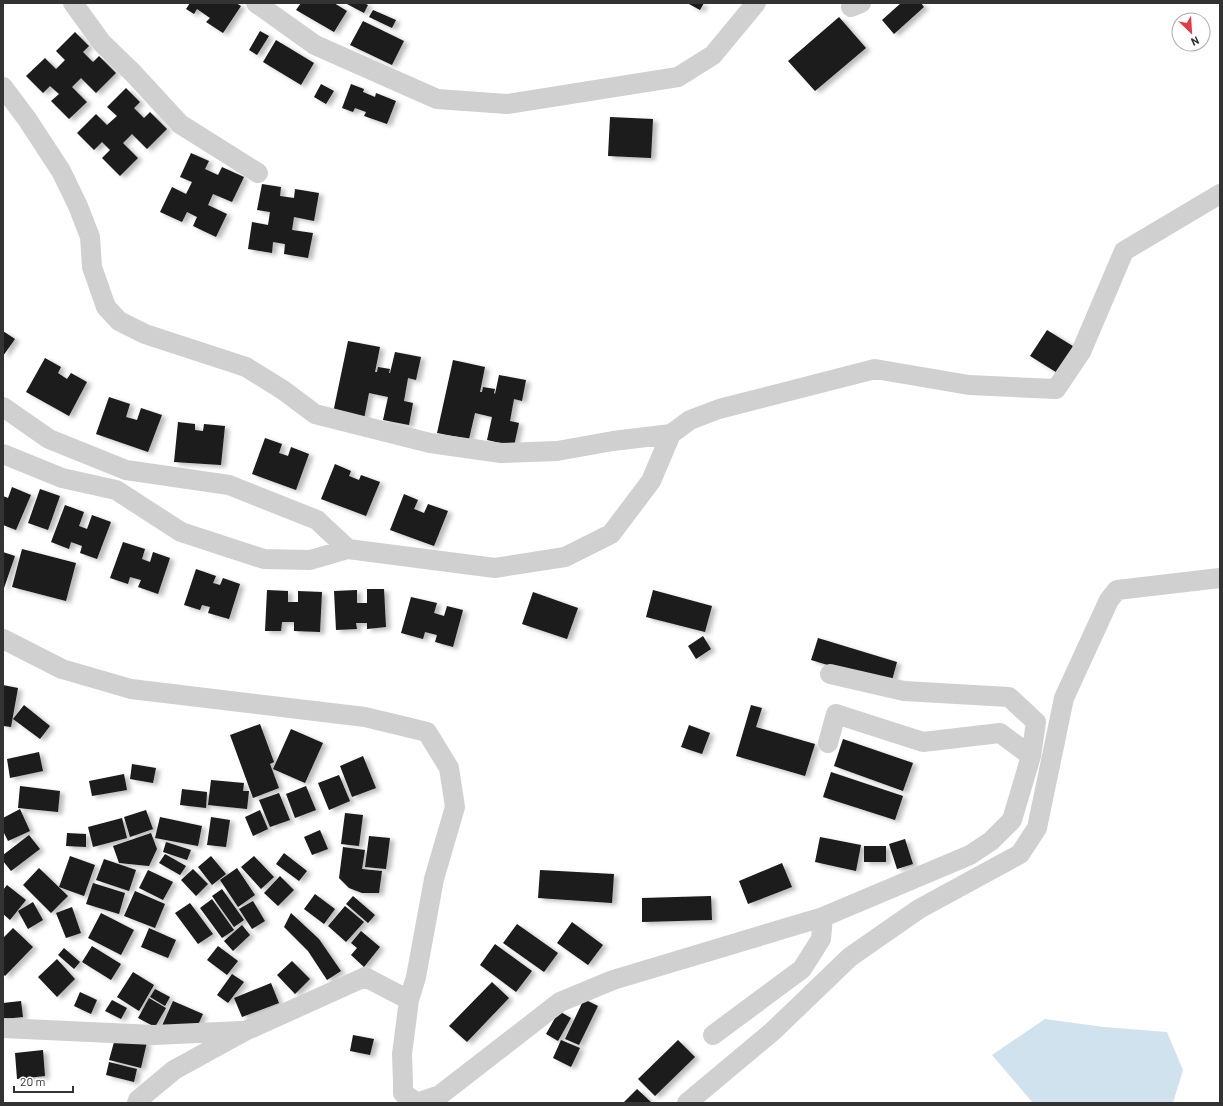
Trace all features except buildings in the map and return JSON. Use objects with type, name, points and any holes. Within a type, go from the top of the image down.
[{"type":"street","points":[[73,3],[102,43],[133,73],[180,124],[258,173]]},
{"type":"street","points":[[256,3],[316,45],[437,99],[507,104],[678,77],[713,55],[756,3]]},
{"type":"street","points":[[3,87],[27,119],[61,171],[78,206],[90,237],[92,267],[106,307],[119,321],[145,334],[246,367],[283,390],[315,414],[430,443],[501,453],[557,451],[613,441],[671,434],[690,420],[719,409],[875,369],[969,385],[1056,389],[1081,352],[1124,251],[1220,194]]},
{"type":"street","points":[[3,407],[49,439],[126,470],[229,486],[317,520],[348,550]]},
{"type":"street","points":[[3,454],[62,478],[116,490],[181,532],[264,559],[310,560],[348,550],[495,568],[565,557],[611,534],[651,481],[671,434]]},
{"type":"street","points":[[116,490],[126,470]]},
{"type":"street","points":[[687,1103],[773,1031],[850,957],[919,909],[1020,854],[1037,828],[1064,698],[1109,600],[1118,590],[1220,578]]},
{"type":"street","points":[[3,639],[62,669],[131,689],[365,717],[427,732],[449,768],[455,807],[434,880],[416,977],[408,1000],[402,1054],[403,1093],[417,1103],[440,1095],[560,1002],[613,980],[823,917],[970,855],[991,841],[1012,820],[1031,756],[1036,722],[1009,697],[904,691],[830,674]]},
{"type":"street","points":[[828,743],[836,714],[923,742],[1000,734],[1031,756]]},
{"type":"street","points":[[713,1035],[802,969],[821,939],[823,917]]},
{"type":"street","points":[[137,1103],[138,1100],[174,1070],[245,1031],[365,977],[408,1000]]},
{"type":"street","points":[[3,1028],[154,1035],[245,1031]]},
{"type":"water","points":[[1045,1019],[1104,1027],[1167,1032],[1183,1070],[1173,1103],[1033,1103],[992,1055]]}]
